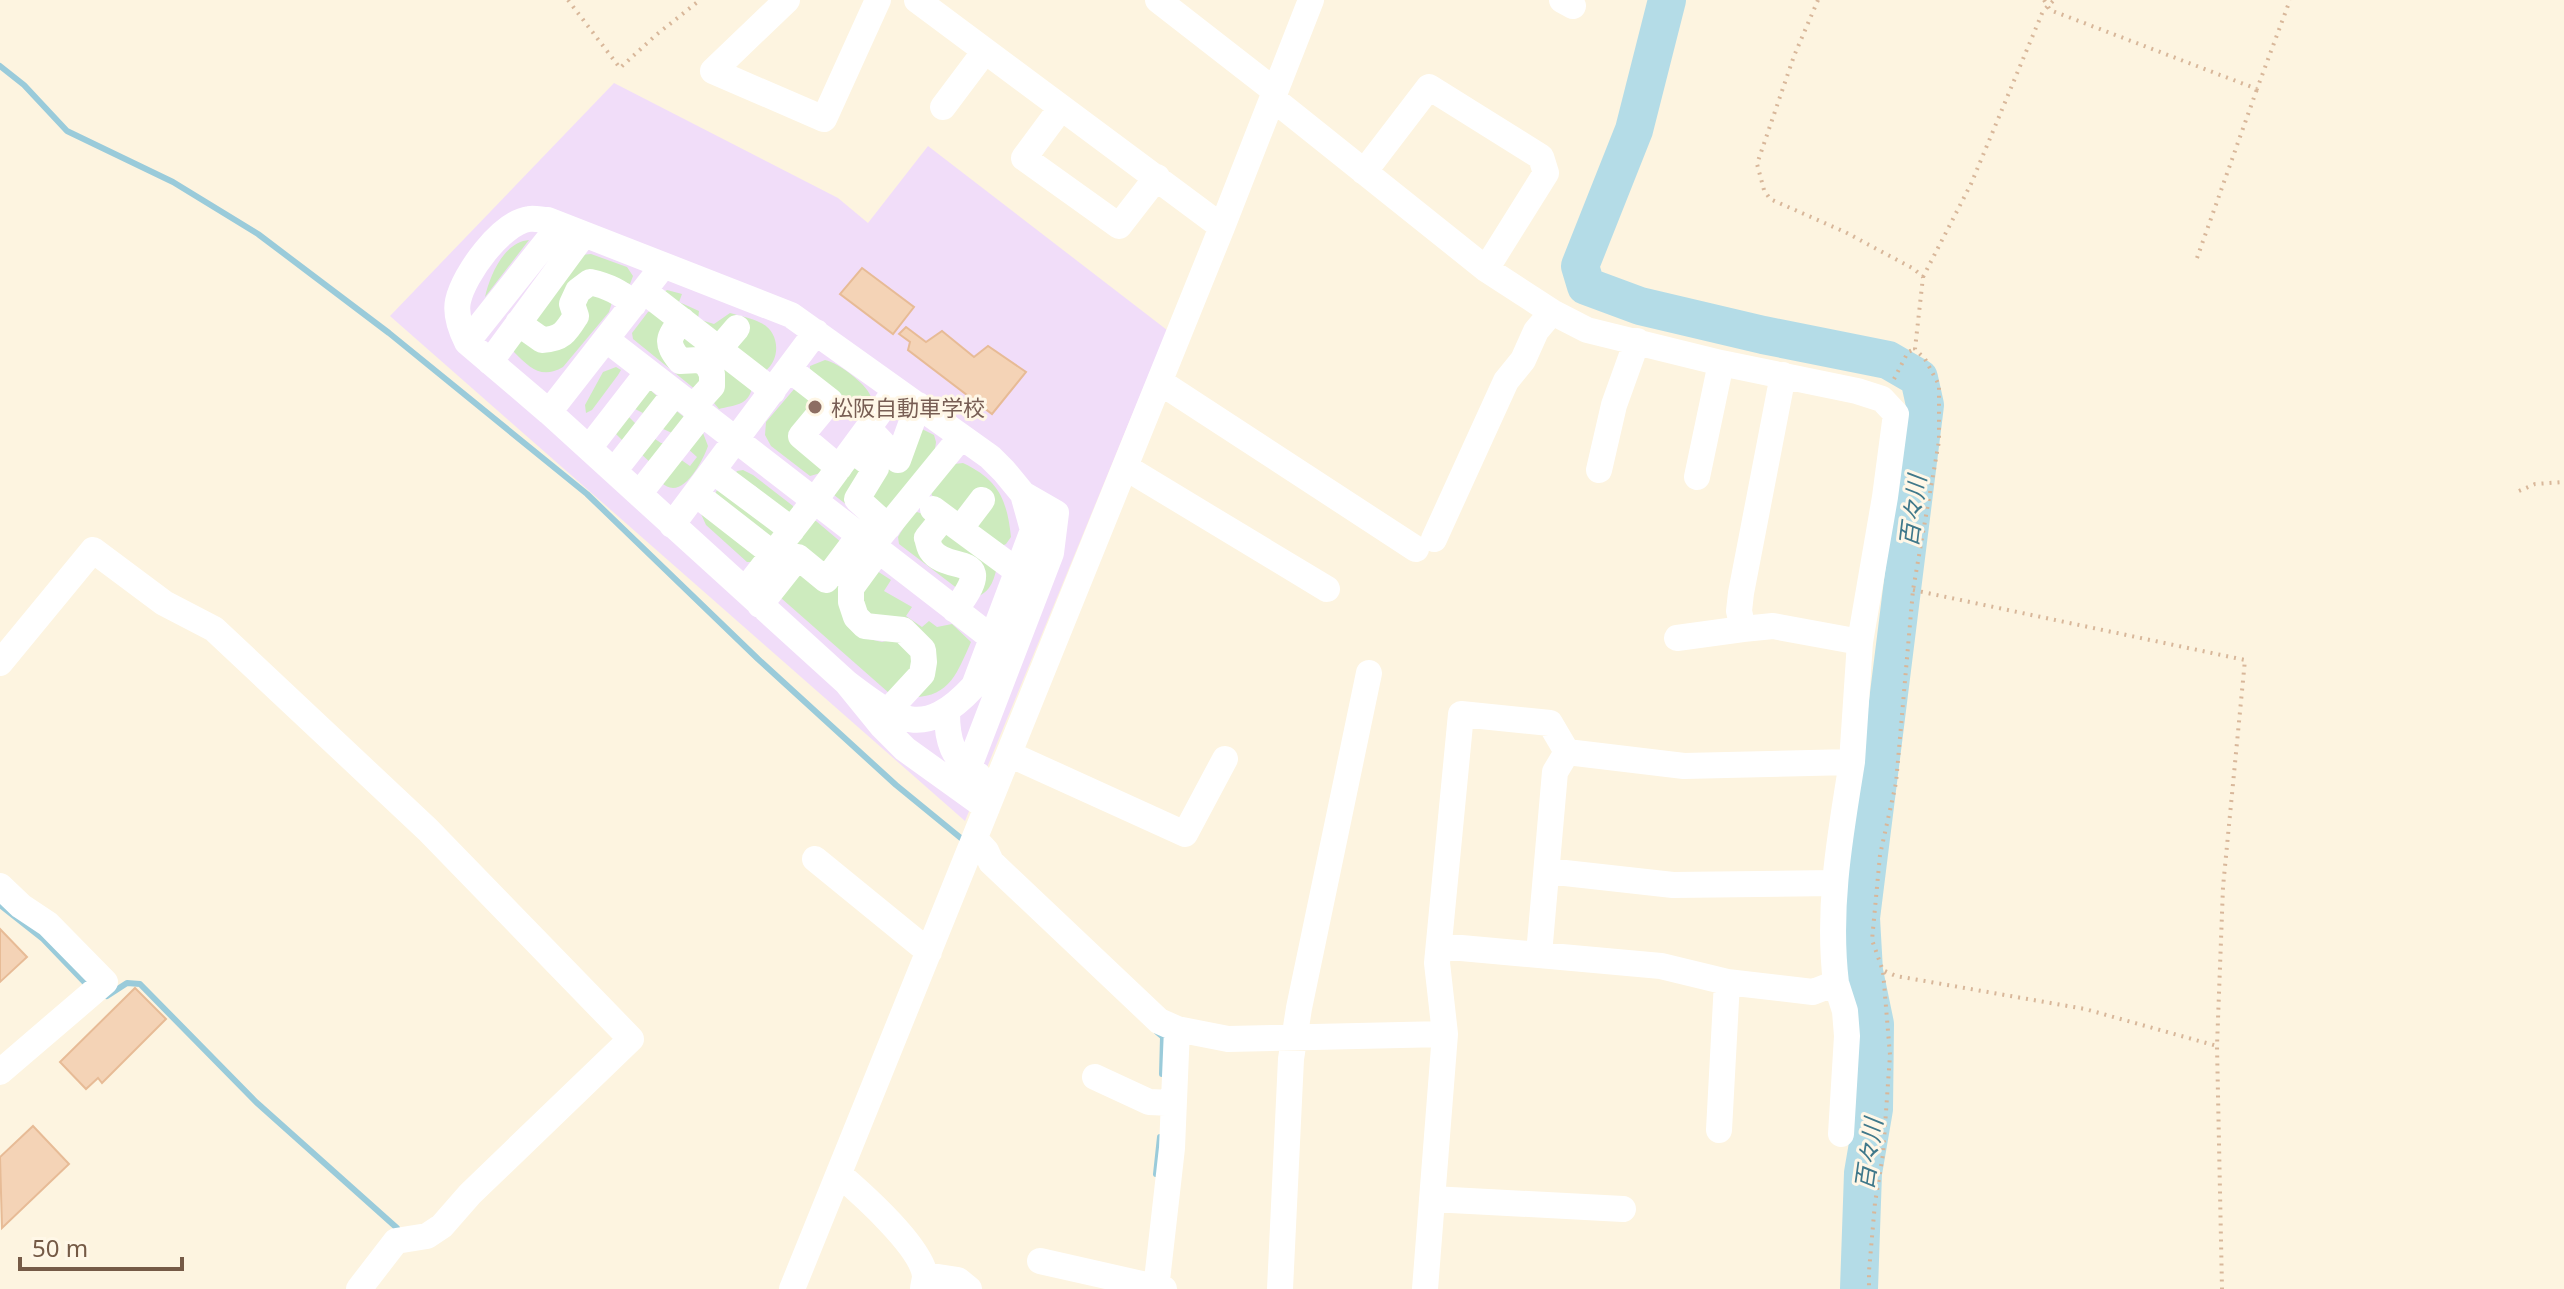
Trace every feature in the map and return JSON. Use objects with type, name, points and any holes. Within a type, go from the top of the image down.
[{"type":"street","points":[[787,0],[713,71],[824,119],[878,0]]},
{"type":"street","points":[[917,0],[1222,227]]},
{"type":"street","points":[[1158,0],[1486,269],[1552,312],[1587,330],[1721,363],[1857,391],[1882,399],[1896,414],[1860,642],[1852,762],[1834,883],[1831,944],[1847,1036],[1841,1134]]},
{"type":"street","points":[[792,1289],[992,798],[1112,479],[1160,382],[1311,0]]},
{"type":"street","points":[[943,107],[985,51]]},
{"type":"street","points":[[1364,172],[1429,87],[1541,157],[1546,173],[1486,269]]},
{"type":"street","points":[[1061,108],[1024,158],[1119,226],[1157,177]]},
{"type":"street","points":[[968,769],[1051,553],[1056,513],[1023,494],[990,457],[791,315],[548,220],[529,219],[509,228],[496,239],[464,283],[457,304],[460,328],[467,342],[549,412],[847,683],[884,719],[905,749],[992,798]]},
{"type":"street","points":[[490,362],[518,323],[572,229]]},
{"type":"street","points":[[467,342],[572,229]]},
{"type":"street","points":[[549,412],[663,266]]},
{"type":"street","points":[[518,323],[542,340],[556,339],[576,316],[572,304],[578,291],[590,282],[605,285],[639,297],[682,320],[773,391]]},
{"type":"street","points":[[1160,382],[1425,544],[1506,381],[1523,360],[1536,331],[1552,312]]},
{"type":"street","points":[[639,494],[664,438],[690,405],[712,386],[712,374],[707,364],[699,360],[680,361],[669,344],[671,334],[682,320]]},
{"type":"street","points":[[719,349],[737,328]]},
{"type":"street","points":[[736,441],[816,332]]},
{"type":"street","points":[[607,340],[736,441],[874,540],[992,638]]},
{"type":"street","points":[[1599,470],[1614,405],[1637,341]]},
{"type":"street","points":[[1697,477],[1721,363]]},
{"type":"street","points":[[789,369],[830,401],[801,436],[846,459],[876,468],[857,499],[874,540],[851,588],[851,602],[856,617],[865,626],[903,630],[923,650],[924,662],[922,674],[884,719]]},
{"type":"street","points":[[648,372],[664,438],[696,494],[773,554]]},
{"type":"street","points":[[1743,629],[1739,611],[1741,593],[1783,375]]},
{"type":"street","points":[[752,597],[773,554],[868,428],[907,398]]},
{"type":"street","points":[[868,428],[898,460],[907,398]]},
{"type":"street","points":[[752,597],[798,557],[826,580],[874,540],[961,437]]},
{"type":"street","points":[[614,471],[664,438]]},
{"type":"street","points":[[664,438],[792,530]]},
{"type":"street","points":[[589,448],[664,438],[736,441]]},
{"type":"street","points":[[1112,479],[1327,589]]},
{"type":"street","points":[[672,525],[696,494]]},
{"type":"street","points":[[884,719],[933,719],[947,712],[974,686],[1033,530],[1023,494]]},
{"type":"street","points":[[914,495],[1017,571]]},
{"type":"street","points":[[955,610],[970,590],[973,582],[971,571],[966,565],[938,557],[930,549],[927,538],[982,500]]},
{"type":"street","points":[[0,663],[93,550],[164,603],[214,629],[428,830],[631,1039],[470,1194],[442,1226],[427,1236],[406,1240],[359,1289]]},
{"type":"street","points":[[1677,638],[1773,626],[1860,642]]},
{"type":"street","points":[[1280,1289],[1294,1038],[1369,673]]},
{"type":"street","points":[[947,712],[947,738],[962,766],[992,798]]},
{"type":"street","points":[[1425,1289],[1445,1034],[1437,963],[1461,714],[1550,723],[1567,752]]},
{"type":"street","points":[[1567,752],[1684,766],[1852,762]]},
{"type":"street","points":[[1539,954],[1555,772],[1567,752]]},
{"type":"street","points":[[1009,754],[1185,834],[1225,759]]},
{"type":"street","points":[[975,839],[991,862],[1159,1021],[1177,1029],[1228,1039],[1445,1034]]},
{"type":"street","points":[[815,859],[929,952]]},
{"type":"street","points":[[1547,871],[1673,885],[1834,883]]},
{"type":"street","points":[[0,886],[21,906],[48,924],[105,982],[0,1072]]},
{"type":"street","points":[[1439,946],[1661,966],[1727,982],[1813,992],[1836,983]]},
{"type":"street","points":[[1719,1130],[1727,982]]},
{"type":"street","points":[[1040,1261],[1152,1287],[1172,1148],[1164,1102],[1177,1029]]},
{"type":"street","points":[[1095,1077],[1164,1102]]},
{"type":"street","points":[[840,1175],[884,1216],[911,1248],[924,1282],[958,1280],[969,1289]]},
{"type":"street","points":[[1432,1199],[1623,1209]]},
{"type":"path","points":[[568,0],[620,68],[700,0]]},
{"type":"path","points":[[2046,2],[2054,0]]},
{"type":"path","points":[[2197,258],[2290,0]]},
{"type":"path","points":[[2046,2],[2050,10],[2257,89]]},
{"type":"path","points":[[1923,277],[1971,184],[2046,2]]},
{"type":"path","points":[[1894,379],[1908,352],[1915,349]]},
{"type":"path","points":[[2519,491],[2535,484],[2564,482]]},
{"type":"path","points":[[1913,590],[2245,660],[2223,887],[2217,1046],[2222,1289]]},
{"type":"path","points":[[1883,971],[1896,976],[2085,1009],[2217,1046]]},
{"type":"shaded area","name":"松阪自動車学校","points":[[614,83],[838,198],[868,223],[928,146],[1167,330],[965,821],[390,316]]},
{"type":"green space","points":[[529,240],[485,297],[490,279],[505,253],[520,242]]},
{"type":"green space","points":[[591,254],[627,267],[633,276],[630,284],[600,274],[556,330],[531,324],[581,255]]},
{"type":"green space","points":[[595,290],[613,299],[609,312],[563,367],[542,372],[530,367],[514,352],[514,343],[522,337],[541,349],[585,297]]},
{"type":"green space","points":[[667,290],[682,294],[679,302],[699,311],[698,319],[714,324],[730,313],[767,327],[776,346],[770,366],[765,371],[718,339],[663,293]]},
{"type":"green space","points":[[654,309],[705,376],[696,390],[633,339],[632,333]]},
{"type":"green space","points":[[681,332],[752,388],[747,398],[740,404],[719,409],[714,403],[718,385],[678,352]]},
{"type":"green space","points":[[825,360],[845,370],[866,388],[872,400],[864,413],[810,375],[810,366]]},
{"type":"green space","points":[[616,367],[621,370],[618,375],[592,410],[586,413],[585,405],[603,372]]},
{"type":"green space","points":[[647,387],[659,398],[625,443],[615,433],[628,416],[636,424],[643,413],[635,409]]},
{"type":"green space","points":[[795,388],[820,400],[792,438],[824,472],[810,476],[771,446],[765,435],[766,422]]},
{"type":"green space","points":[[674,409],[684,417],[652,464],[640,453],[652,437],[665,443],[672,433],[661,428]]},
{"type":"green space","points":[[918,427],[934,435],[935,449],[890,510],[865,496],[868,438],[902,468]]},
{"type":"green space","points":[[703,433],[708,446],[690,478],[676,488],[661,482],[677,457],[690,466],[697,457],[687,448]]},
{"type":"green space","points":[[859,460],[869,522],[834,495]]},
{"type":"green space","points":[[963,463],[993,484],[1004,502],[1011,537],[1000,547],[934,499],[931,493],[954,464]]},
{"type":"green space","points":[[743,470],[793,506],[794,513],[790,518],[755,486],[733,477],[737,471]]},
{"type":"green space","points":[[717,490],[776,527],[771,541],[713,498]]},
{"type":"green space","points":[[701,514],[760,556],[747,562],[706,525]]},
{"type":"green space","points":[[912,514],[926,515],[929,526],[961,567],[958,589],[899,544],[898,537]]},
{"type":"green space","points":[[811,521],[816,521],[842,543],[826,573],[796,551],[769,585]]},
{"type":"green space","points":[[946,531],[996,571],[983,594],[974,598],[953,554],[936,538]]},
{"type":"green space","points":[[857,554],[841,589],[869,639],[882,642],[894,639],[913,650],[913,670],[889,693],[781,598],[798,566],[829,590]]},
{"type":"green space","points":[[874,569],[891,580],[884,591],[912,607],[906,616],[922,627],[929,621],[937,627],[952,624],[971,642],[951,680],[936,692],[914,697],[933,666],[867,618],[860,589]]},
{"type":"building","points":[[862,268],[914,307],[893,334],[840,294]]},
{"type":"building","points":[[906,327],[926,342],[942,331],[974,357],[988,346],[1026,372],[992,414],[908,350],[910,342],[899,334]]},
{"type":"building","points":[[0,929],[27,957],[0,982]]},
{"type":"building","points":[[135,988],[166,1019],[102,1083],[98,1078],[86,1089],[60,1062]]},
{"type":"building","points":[[33,1126],[69,1164],[2,1228],[0,1157]]},
{"type":"waterway","name":"百々川","points":[[1667,0],[1634,130],[1580,266],[1586,286],[1640,306],[1888,360],[1919,378],[1925,405],[1861,918],[1864,971],[1875,1024],[1874,1109],[1863,1173],[1859,1289]]},
{"type":"waterway","points":[[0,66],[24,85],[67,131],[173,182],[258,234],[389,333],[587,494],[758,659],[896,785],[962,839]]},
{"type":"waterway","points":[[0,905],[43,939],[90,988]]},
{"type":"waterway","points":[[107,996],[127,983],[140,984],[256,1102],[399,1233]]},
{"type":"waterway","points":[[1157,1032],[1163,1037],[1162,1074]]},
{"type":"waterway","points":[[1156,1174],[1160,1137]]},
{"type":"place","name":"松阪自動車学校","points":[[815,407]]}]
